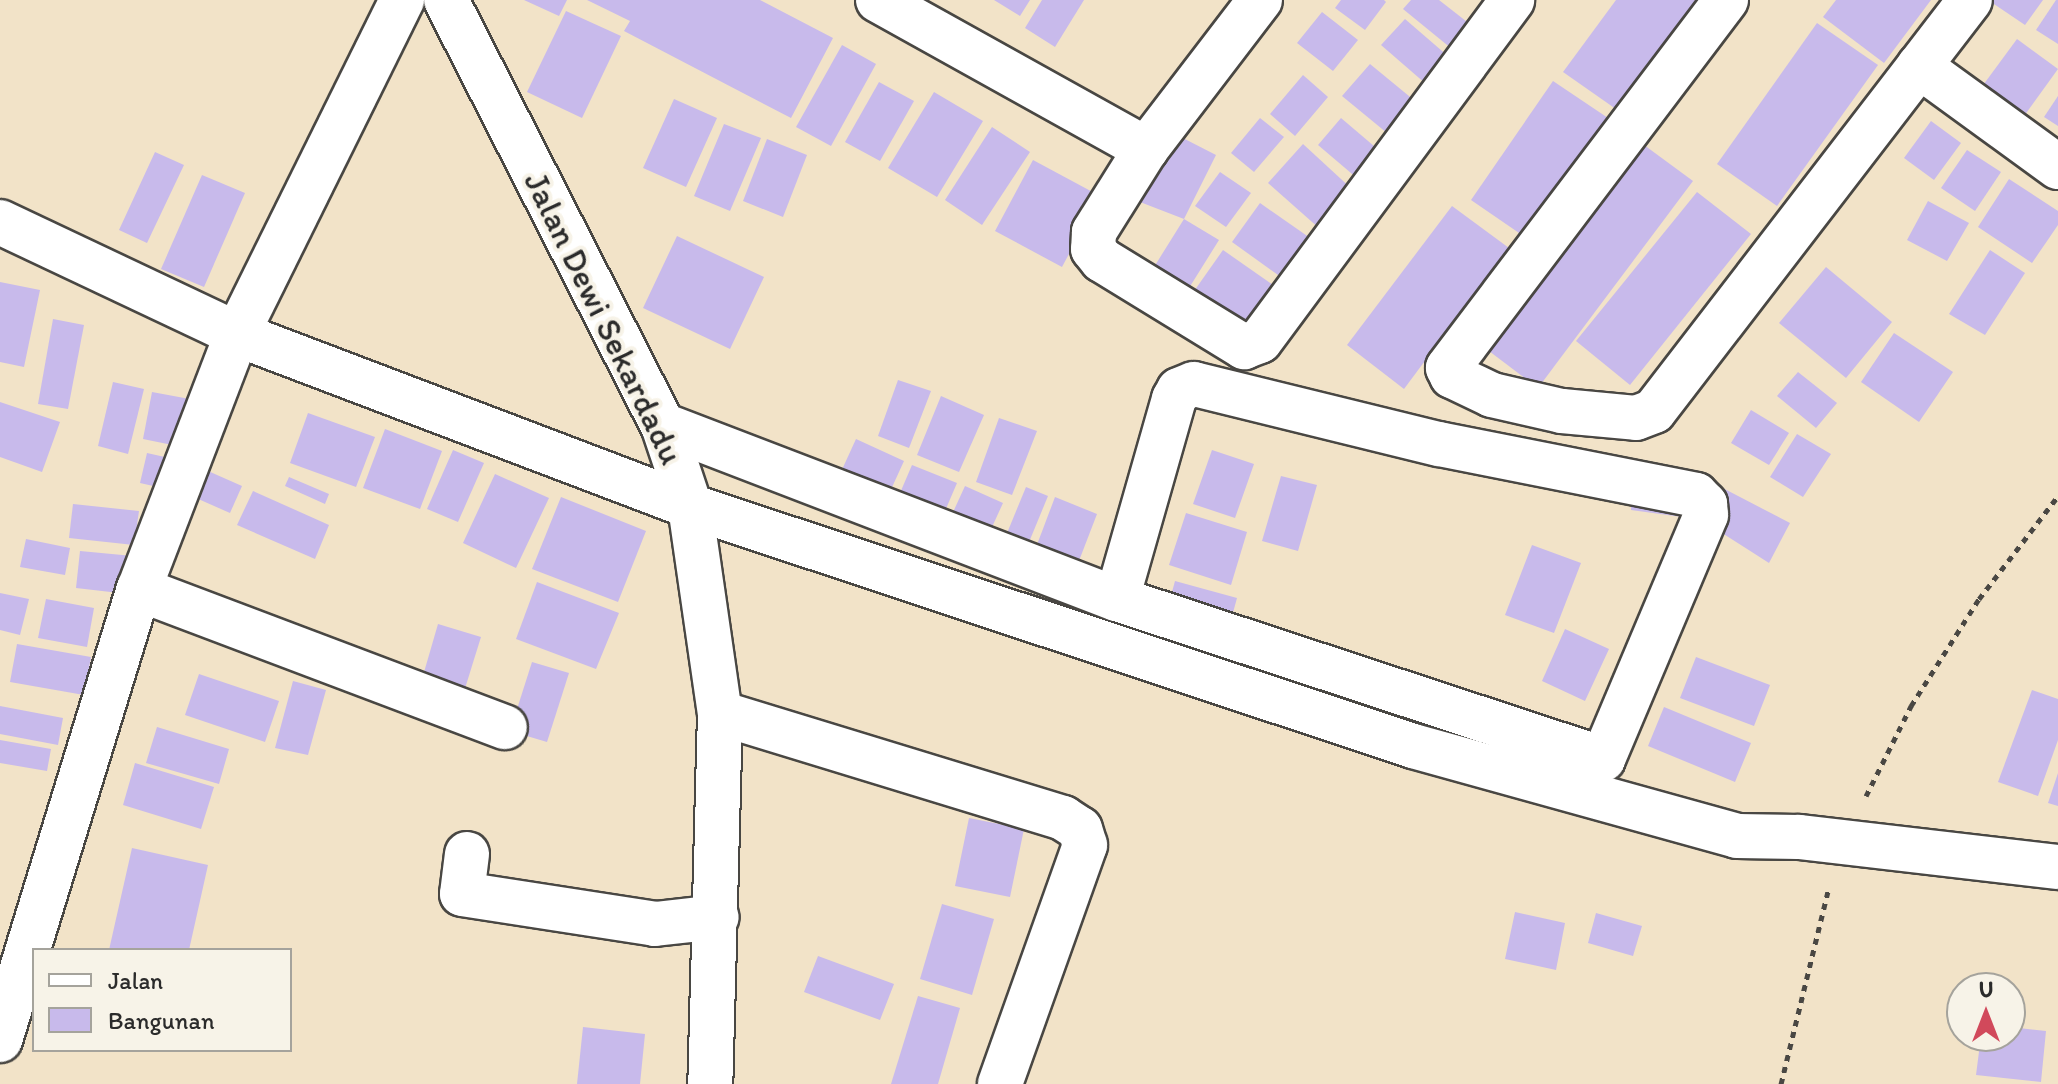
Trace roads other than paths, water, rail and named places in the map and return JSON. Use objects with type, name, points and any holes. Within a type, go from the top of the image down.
[{"type":"street","points":[[0,1040],[139,589],[237,334],[402,0]]},
{"type":"street","points":[[878,0],[1146,149]]},
{"type":"street","points":[[1260,0],[1146,149],[1094,232],[1093,249],[1102,260],[1244,347],[1260,341],[1512,0]]},
{"type":"street","points":[[1726,0],[1448,368],[1452,376],[1492,395],[1562,411],[1636,418],[1654,411],[1970,0]]},
{"type":"street","name":"Jalan Dewi Sekardadu","points":[[463,11],[663,425],[690,506],[720,713],[717,917],[710,1084]]},
{"type":"street","points":[[1919,66],[2058,167]]},
{"type":"street","points":[[0,222],[237,334],[690,506],[1427,750],[1737,836],[1843,842],[2058,867]]},
{"type":"street","points":[[663,425],[1117,599],[1603,759],[1706,515],[1705,504],[1696,495],[1439,444],[1194,384],[1179,390],[1174,399],[1117,599]]},
{"type":"street","points":[[139,589],[505,727]]},
{"type":"street","points":[[720,713],[1063,818],[1080,829],[1085,845],[1000,1084]]},
{"type":"street","points":[[467,854],[462,894],[641,923],[717,917]]}]
